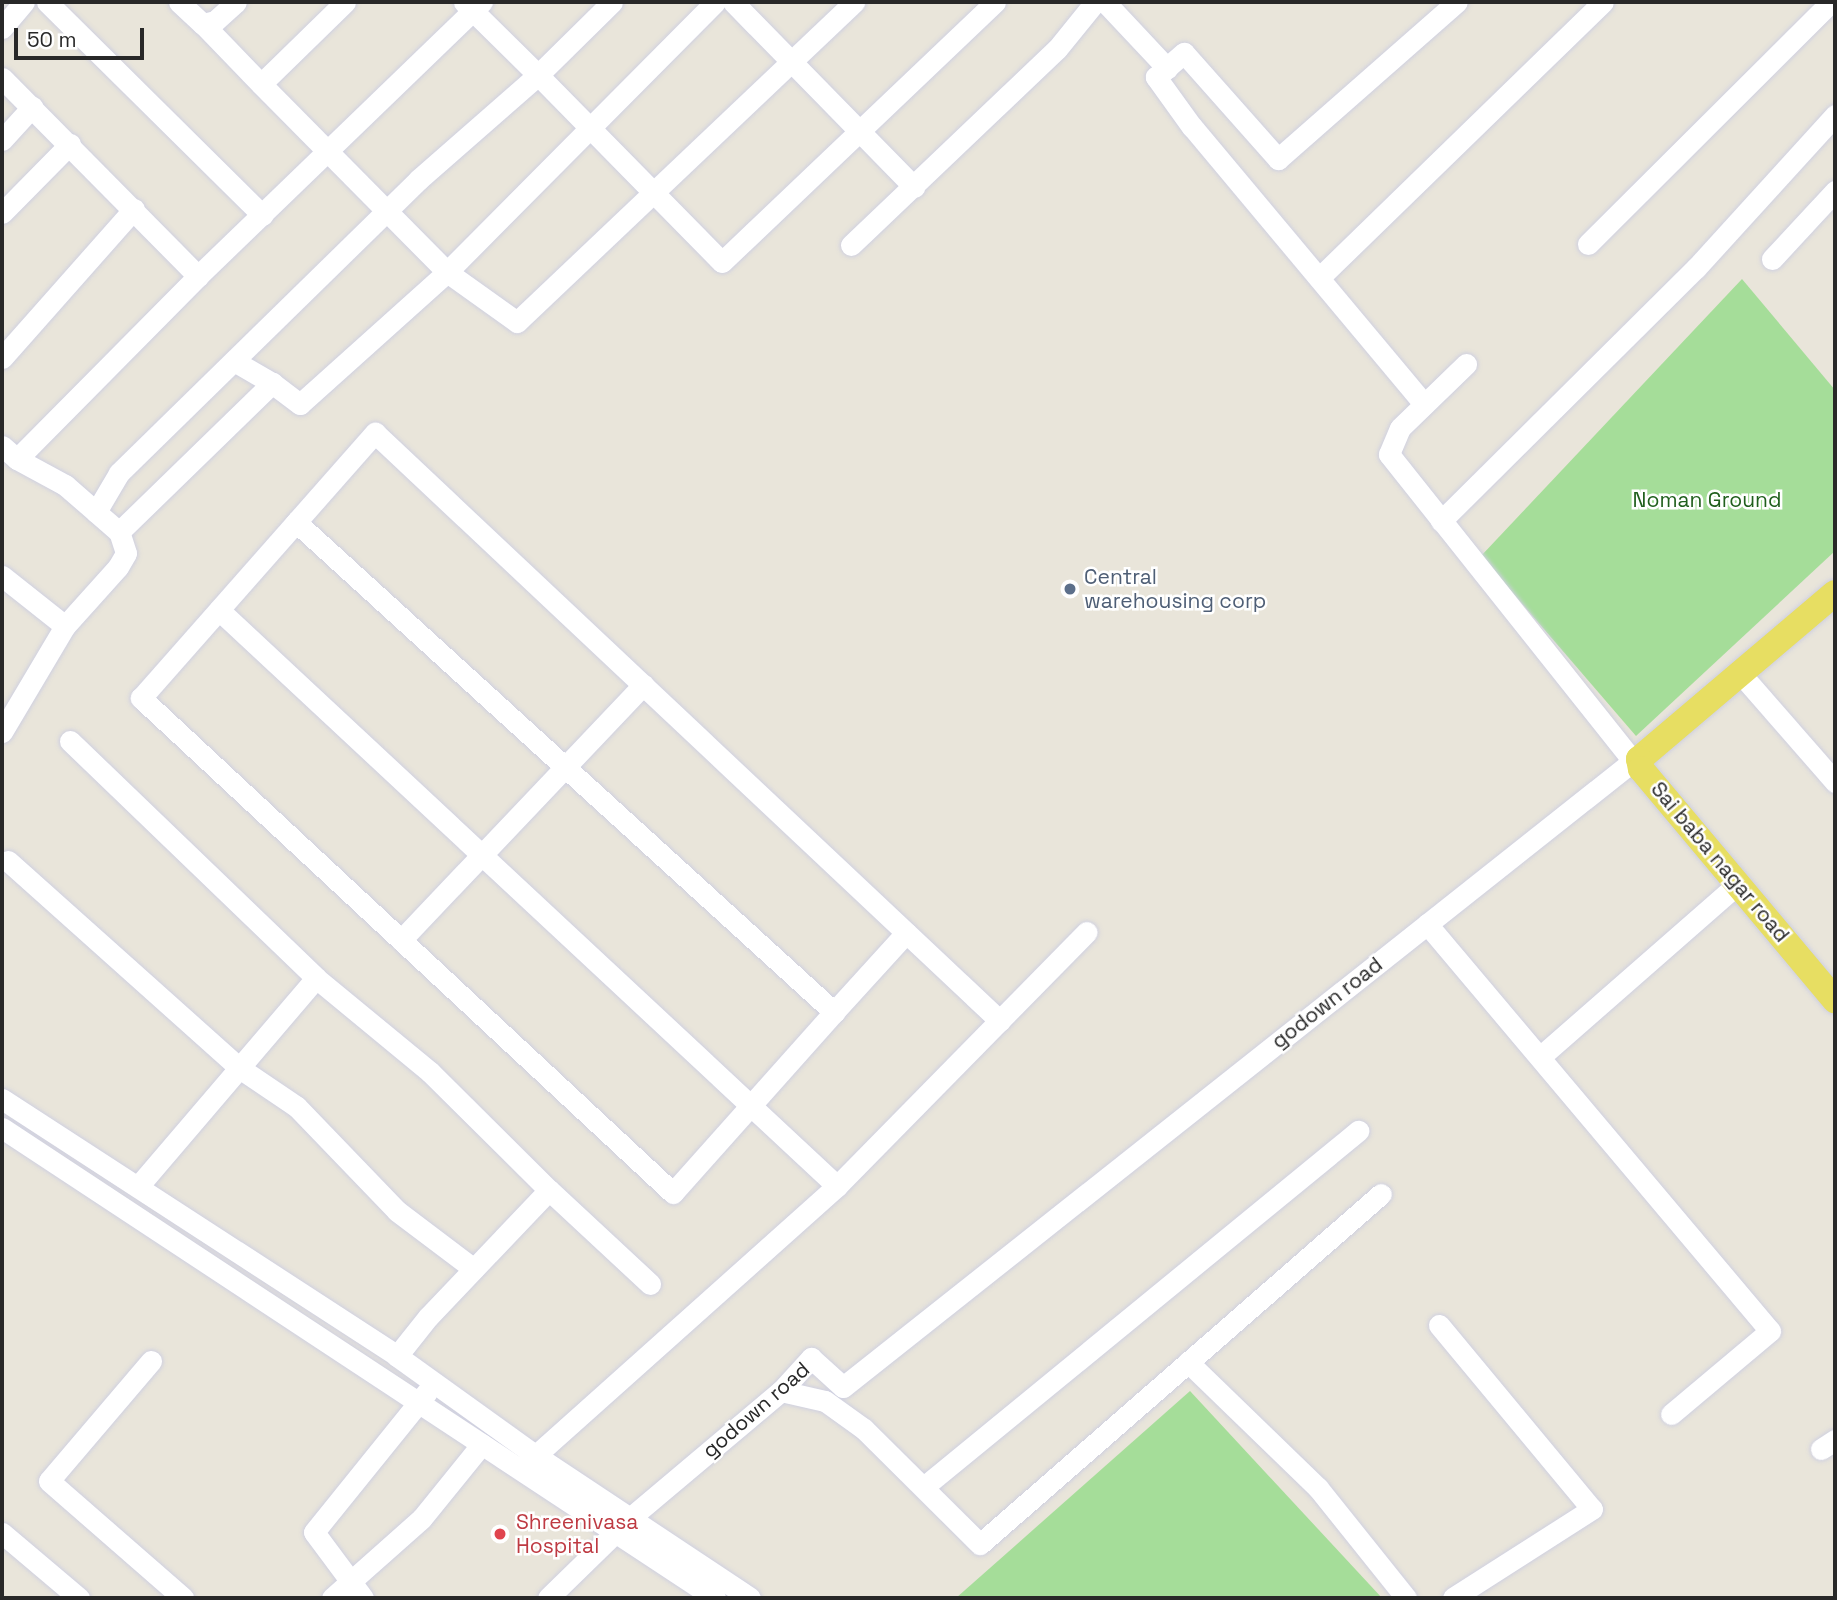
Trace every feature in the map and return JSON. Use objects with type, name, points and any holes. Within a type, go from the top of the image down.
[{"type":"main road","name":"Sai baba nagar road","points":[[1835,593],[1636,760],[1835,1000]]},
{"type":"street","points":[[2,28],[24,2]]},
{"type":"street","points":[[47,2],[262,215]]},
{"type":"street","points":[[179,2],[447,272],[517,322],[854,2]]},
{"type":"street","points":[[203,24],[215,22],[236,2]]},
{"type":"street","points":[[261,84],[345,2]]},
{"type":"street","points":[[96,512],[119,473],[386,210],[538,75],[612,2]]},
{"type":"street","points":[[234,361],[272,383],[300,404],[447,272],[592,129],[715,2]]},
{"type":"street","points":[[733,2],[794,60],[914,187]]},
{"type":"street","points":[[2,732],[65,626],[118,568],[126,553],[119,532],[65,485],[10,453],[330,153],[473,5],[722,262],[995,2]]},
{"type":"street","points":[[851,245],[1057,49],[1095,2]]},
{"type":"street","points":[[1105,2],[1167,68]]},
{"type":"street","points":[[1424,404],[1185,117],[1156,78],[1184,53],[1278,159],[1457,2]]},
{"type":"street","points":[[1319,278],[1603,2]]},
{"type":"street","points":[[1588,244],[1830,2]]},
{"type":"street","points":[[2,78],[198,276]]},
{"type":"street","points":[[2,140],[32,107]]},
{"type":"street","points":[[1441,521],[1696,268],[1835,115]]},
{"type":"street","points":[[2,213],[70,144]]},
{"type":"street","points":[[1772,259],[1835,191]]},
{"type":"street","points":[[2,358],[134,209]]},
{"type":"street","points":[[1466,364],[1400,428],[1389,454],[1636,760]]},
{"type":"street","points":[[119,532],[272,383]]},
{"type":"street","points":[[906,933],[673,1193],[141,698],[375,433],[1000,1021]]},
{"type":"street","points":[[296,522],[834,1012]]},
{"type":"street","points":[[2,576],[65,626]]},
{"type":"street","points":[[219,610],[836,1186]]},
{"type":"street","points":[[1740,673],[1835,782]]},
{"type":"street","points":[[401,940],[643,685]]},
{"type":"street","points":[[69,741],[316,978],[430,1072],[549,1190],[650,1284]]},
{"type":"street","name":"godown road","points":[[548,1598],[622,1525],[781,1391],[811,1358],[843,1387],[1636,760]]},
{"type":"street","points":[[8,861],[237,1067],[297,1107],[372,1180],[397,1211],[474,1269]]},
{"type":"street","points":[[1540,1057],[1739,883]]},
{"type":"street","points":[[1427,924],[1770,1331],[1671,1414]]},
{"type":"street","points":[[527,1463],[836,1186],[1087,932]]},
{"type":"street","points":[[139,1185],[237,1067],[316,978]]},
{"type":"street","points":[[2,1099],[139,1185],[397,1356],[434,1383],[527,1463],[622,1525],[750,1598]]},
{"type":"street","points":[[2,1128],[482,1444],[527,1463]]},
{"type":"street","points":[[926,1485],[1358,1131]]},
{"type":"street","points":[[397,1356],[549,1190]]},
{"type":"street","points":[[781,1391],[825,1401],[864,1429],[926,1485],[981,1544],[1381,1194]]},
{"type":"street","points":[[1439,1325],[1592,1509],[1453,1598]]},
{"type":"street","points":[[151,1361],[49,1481],[183,1598]]},
{"type":"street","points":[[1188,1362],[1318,1488],[1406,1598]]},
{"type":"street","points":[[358,1589],[314,1532],[434,1383]]},
{"type":"street","points":[[332,1598],[358,1589],[422,1518],[482,1444]]},
{"type":"street","points":[[622,1525],[715,1598]]},
{"type":"street","points":[[2,1533],[79,1598]]},
{"type":"green space","name":"Noman Ground","points":[[1742,279],[1835,390],[1835,551],[1636,736],[1481,556]]},
{"type":"green space","points":[[1190,1391],[1382,1598],[956,1598]]},
{"type":"place","name":"Central warehousing corp","points":[[1070,589]]},
{"type":"place","name":"Shreenivasa Hospital","points":[[500,1534]]}]
